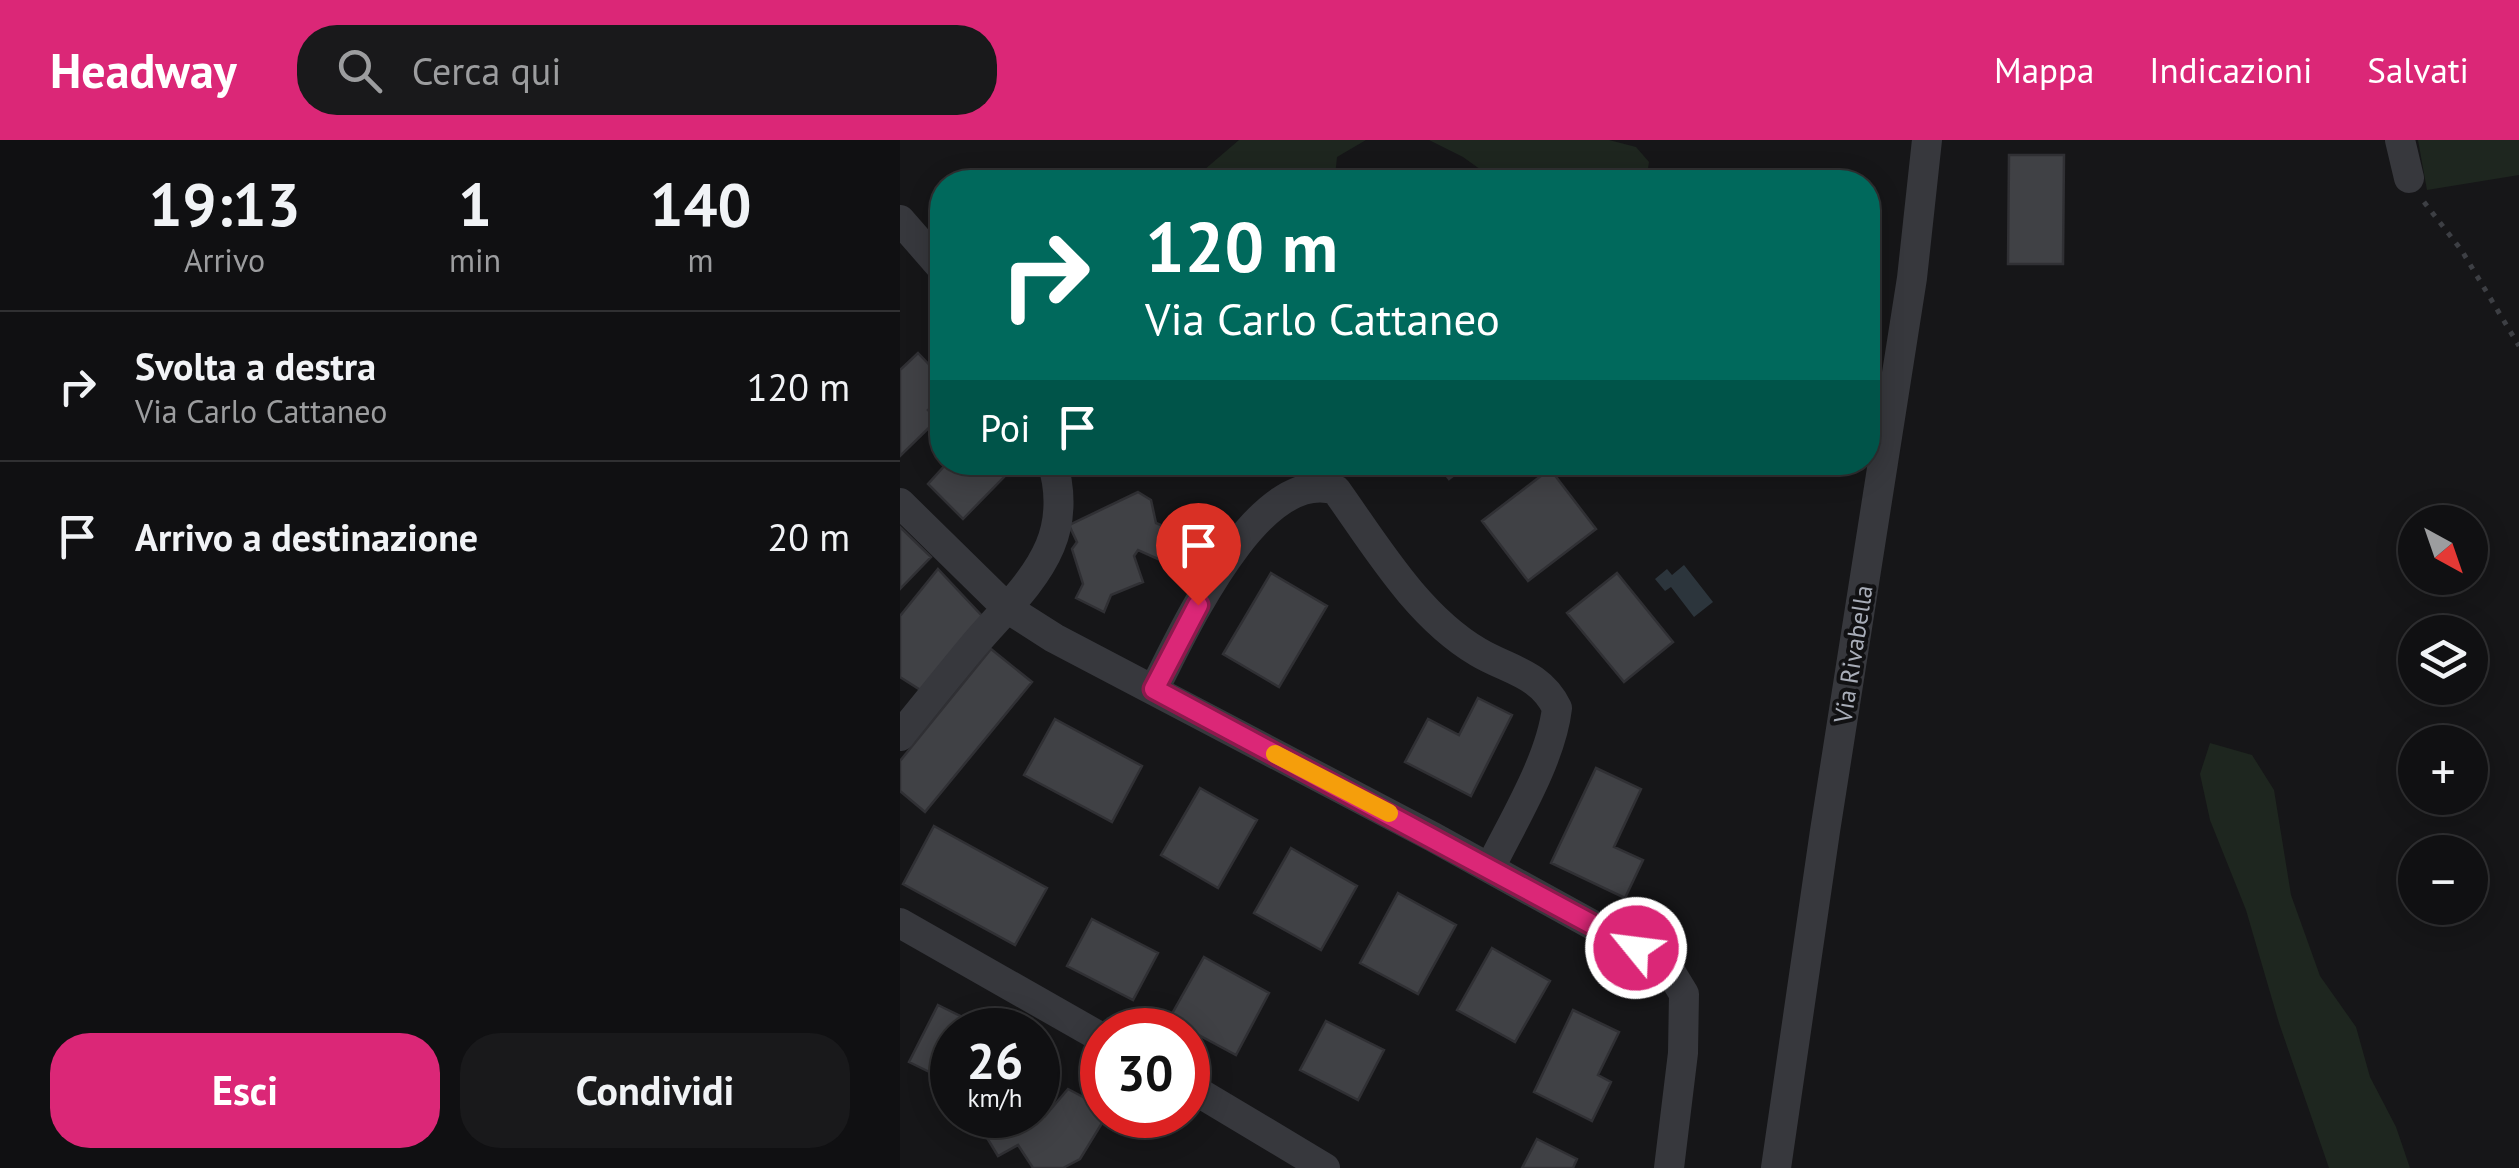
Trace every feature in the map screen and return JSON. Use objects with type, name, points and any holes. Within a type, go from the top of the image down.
[{"type":"street","name":"Via Rivabella","points":[[1776,1168],[1824,831],[1912,278],[1927,140]]},
{"type":"street","points":[[2400,140],[2410,178]]},
{"type":"street","points":[[900,220],[930,254]]},
{"type":"street","points":[[900,736],[1007,608],[1050,548],[1058,520],[1055,475]]},
{"type":"street","points":[[1154,689],[1212,580],[1253,526],[1300,488],[1320,485],[1336,490],[1420,602],[1446,630],[1480,653],[1524,672],[1550,694],[1556,708],[1555,726],[1490,868]]},
{"type":"street","points":[[900,503],[1007,608],[1071,648],[1490,868],[1636,948],[1676,976],[1684,994],[1683,1034],[1668,1168]]},
{"type":"street","points":[[900,923],[1080,1025]]},
{"type":"street","points":[[1210,1099],[1325,1168]]},
{"type":"path","points":[[2410,178],[2430,214],[2462,251],[2519,346]]},
{"type":"shaded area","points":[[1239,140],[1366,140],[1337,157],[1336,170],[1204,170]]},
{"type":"shaded area","points":[[1429,140],[1609,140],[1636,147],[1649,162],[1648,170],[1481,170]]},
{"type":"shaded area","points":[[2418,140],[2519,140],[2519,175],[2427,190]]},
{"type":"shaded area","points":[[1684,565],[1713,602],[1694,617],[1671,587],[1665,591],[1655,579],[1667,569],[1672,575]]},
{"type":"shaded area","points":[[2210,743],[2252,755],[2274,790],[2291,895],[2320,976],[2356,1027],[2370,1077],[2396,1127],[2410,1168],[2329,1168],[2279,1023],[2246,910],[2210,820],[2200,774]]},
{"type":"building","points":[[2009,155],[2064,155],[2063,264],[2008,264]]},
{"type":"building","points":[[918,353],[930,366],[930,427],[900,456],[900,370]]},
{"type":"building","points":[[936,475],[1006,475],[963,519],[928,484]]},
{"type":"building","points":[[1542,475],[1555,475],[1596,529],[1528,581],[1482,521]]},
{"type":"building","points":[[1138,492],[1151,500],[1156,523],[1170,529],[1158,559],[1138,550],[1134,556],[1143,582],[1111,595],[1104,612],[1076,598],[1083,584],[1072,549],[1077,542],[1069,525]]},
{"type":"building","points":[[900,527],[931,557],[900,589]]},
{"type":"building","points":[[938,569],[984,618],[922,691],[900,677],[900,616]]},
{"type":"building","points":[[1271,573],[1327,606],[1279,687],[1223,654]]},
{"type":"building","points":[[1617,573],[1673,642],[1624,682],[1567,613]]},
{"type":"building","points":[[991,649],[1032,682],[925,812],[900,791],[900,761]]},
{"type":"building","points":[[1478,698],[1512,715],[1471,796],[1405,762],[1428,719],[1459,735]]},
{"type":"building","points":[[1055,719],[1142,766],[1112,822],[1024,775]]},
{"type":"building","points":[[1596,768],[1641,789],[1614,847],[1643,860],[1625,898],[1551,863]]},
{"type":"building","points":[[1200,788],[1257,820],[1218,888],[1161,855]]},
{"type":"building","points":[[934,826],[1047,888],[1015,945],[903,884]]},
{"type":"building","points":[[1291,848],[1357,886],[1321,950],[1254,913]]},
{"type":"building","points":[[1398,893],[1456,925],[1418,994],[1360,963]]},
{"type":"building","points":[[1092,919],[1158,953],[1133,1000],[1067,966]]},
{"type":"building","points":[[1492,948],[1550,981],[1515,1042],[1457,1010]]},
{"type":"building","points":[[1204,957],[1269,993],[1236,1055],[1210,1041],[1210,1008],[1175,1008]]},
{"type":"building","points":[[1573,1010],[1619,1032],[1598,1075],[1611,1082],[1592,1121],[1534,1092]]},
{"type":"building","points":[[930,1021],[930,1072],[909,1062]]},
{"type":"building","points":[[1326,1021],[1384,1050],[1358,1100],[1300,1070]]},
{"type":"building","points":[[1068,1089],[1080,1095],[1080,1138],[1093,1138],[1080,1159],[1063,1168],[1033,1168],[1018,1145],[998,1156],[987,1138],[1060,1138],[1060,1098]]},
{"type":"building","points":[[1537,1139],[1577,1159],[1573,1168],[1522,1168]]},
{"type":"slow traffic","points":[[1275,754],[1389,813]]},
{"type":"route","points":[[1198,605],[1154,689],[1636,948]]}]
